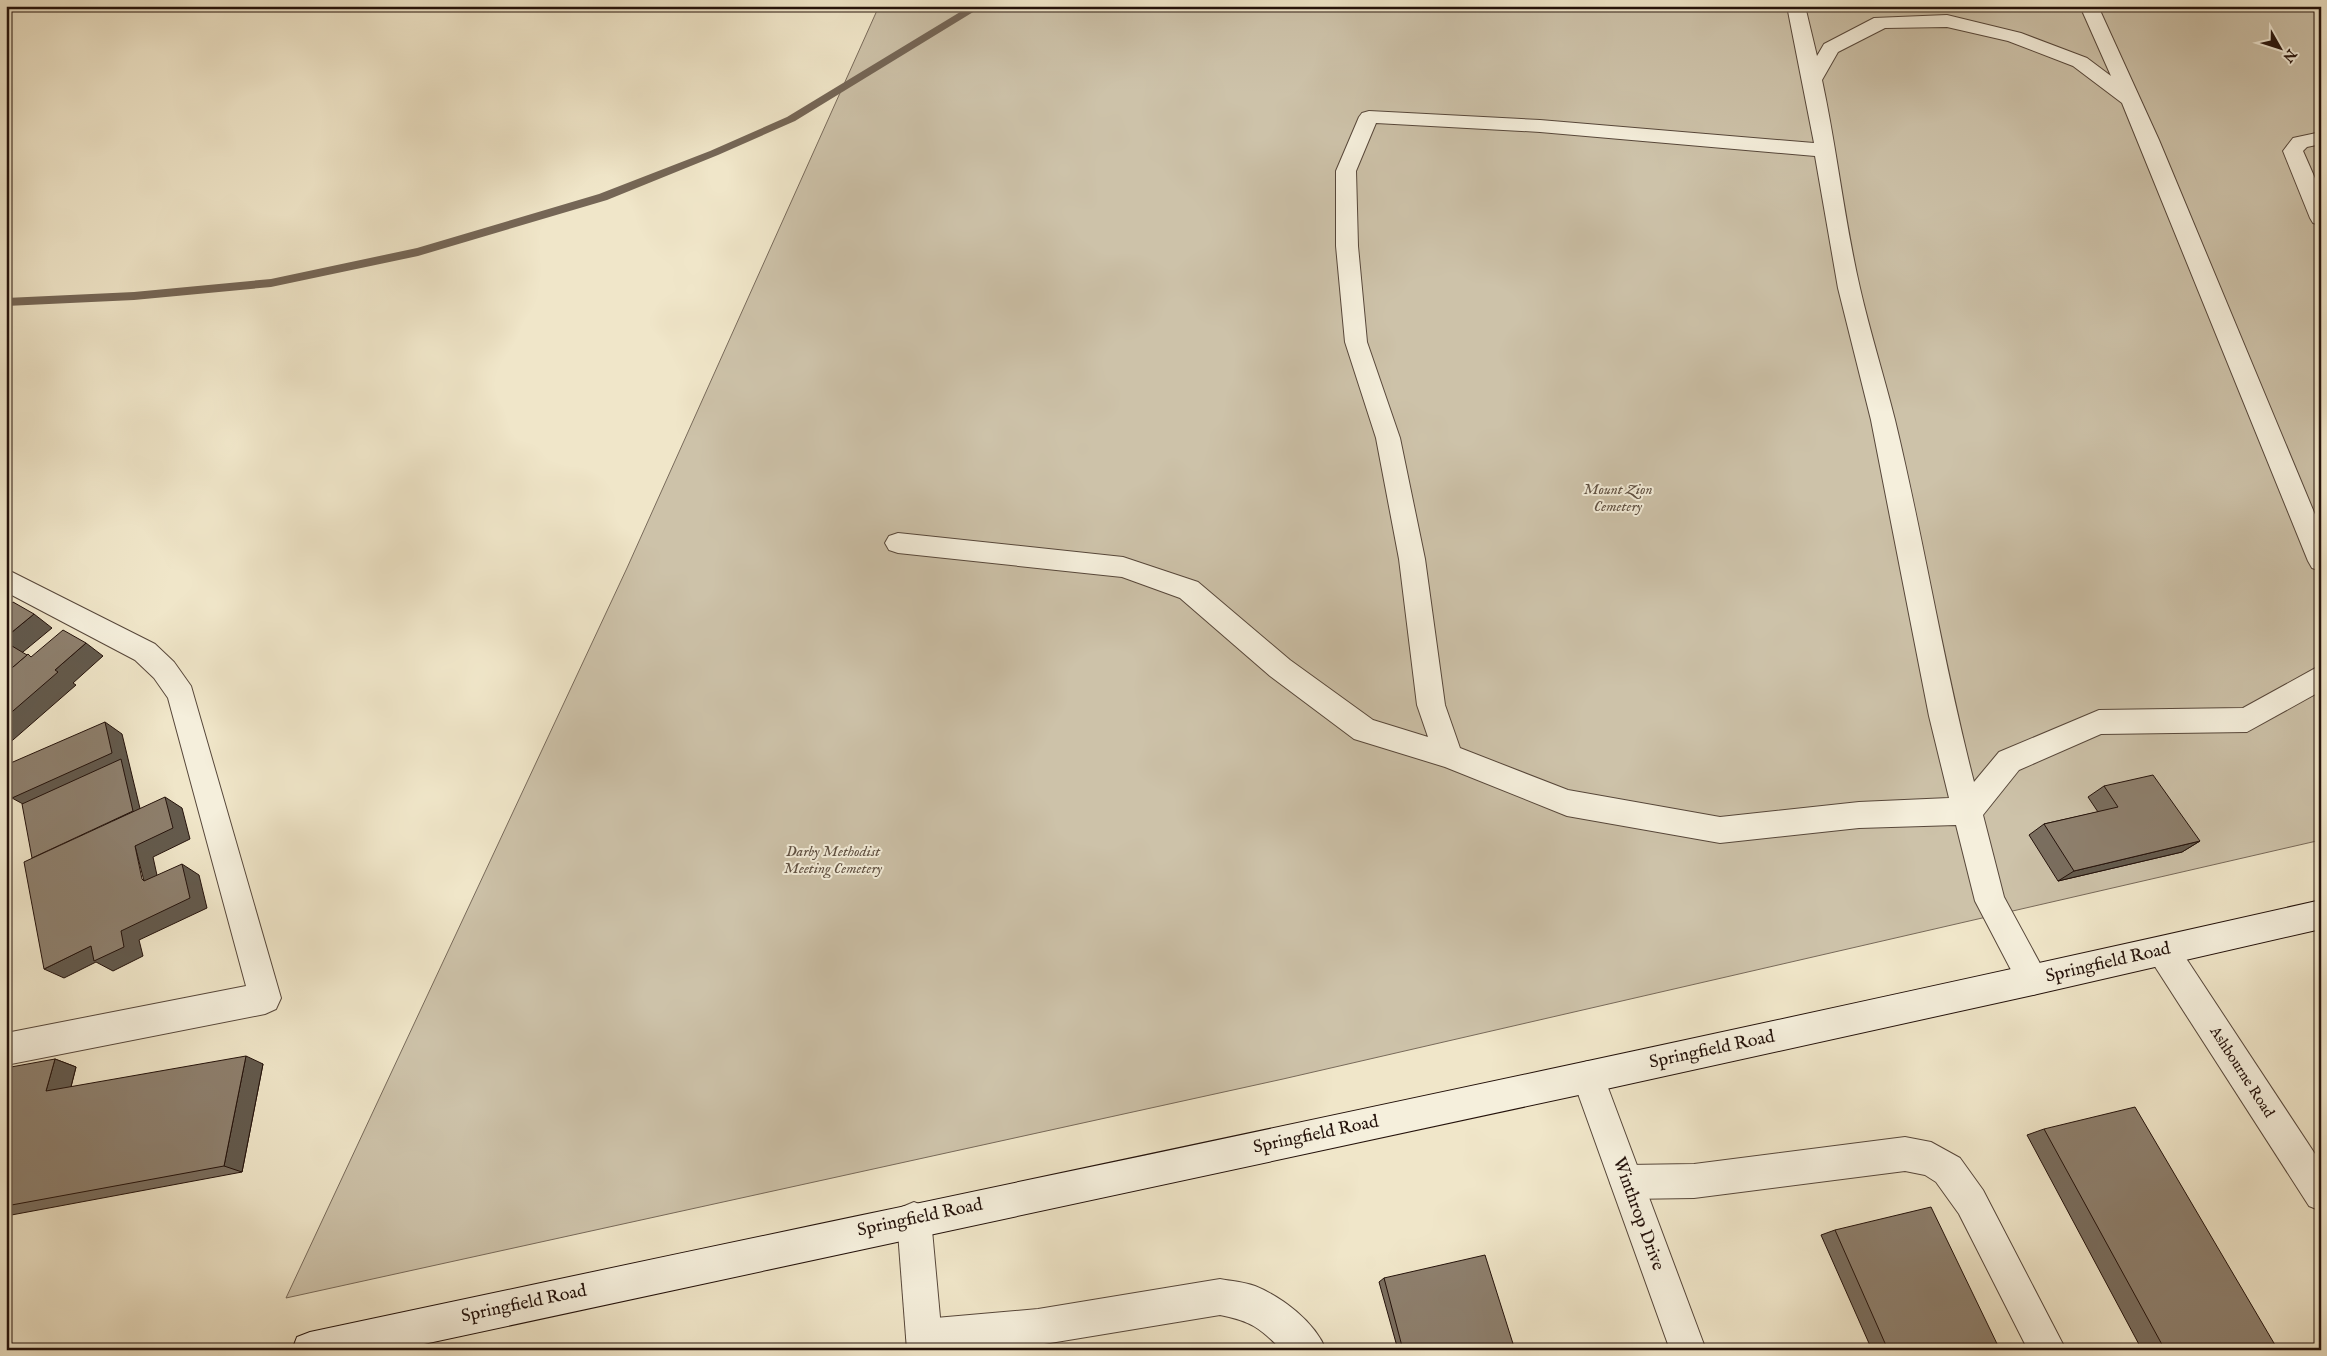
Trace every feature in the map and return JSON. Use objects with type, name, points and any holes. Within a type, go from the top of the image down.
[{"type":"main road","points":[[1796,6],[1821,120],[1849,288],[1883,420],[1943,716],[1990,901],[2033,980]]},
{"type":"main road","points":[[2088,6],[2149,140],[2321,561]]},
{"type":"main road","points":[[1812,80],[1831,48],[1881,22],[1947,21],[2014,36],[2080,62],[2130,100]]},
{"type":"main road","points":[[2053,52],[2078,53],[2088,47],[2097,29]]},
{"type":"main road","points":[[1449,756],[1431,705],[1412,560],[1388,438],[1356,342],[1347,246],[1346,171],[1369,117],[1469,120],[1825,150]]},
{"type":"main road","points":[[2321,138],[2300,142],[2293,151],[2321,218]]},
{"type":"main road","points":[[898,543],[1123,567],[1189,590],[1280,668],[1364,730],[1449,756],[1567,803],[1720,830],[1859,815],[1968,811],[2009,761],[2099,722],[2247,720],[2321,677]]},
{"type":"main road","points":[[6,579],[145,652],[164,670],[181,694],[265,998],[6,1049]]},
{"type":"main road","name":"Springfield Road","points":[[310,1350],[914,1219],[1588,1078],[2163,951],[2321,914]]},
{"type":"main road","name":"Ashbourne Road","points":[[2163,951],[2321,1194]]},
{"type":"main road","name":"Winthrop Drive","points":[[1588,1078],[1688,1350]]},
{"type":"main road","points":[[1627,1182],[1694,1181],[1904,1154],[1931,1159],[1948,1170],[1971,1202],[2048,1350]]},
{"type":"main road","points":[[914,1219],[925,1343],[1038,1327],[1220,1297],[1252,1303],[1279,1321],[1308,1350]]},
{"type":"green space","name":"Mount Zion Cemetery","points":[[879,6],[2321,6],[2321,840],[1283,1079],[286,1298],[627,568]]},
{"type":"building","points":[[13,602],[34,614],[6,637],[6,607]]},
{"type":"building","points":[[63,630],[86,643],[55,670],[58,672],[6,717],[6,673],[28,654],[31,657]]},
{"type":"building","points":[[12,646],[27,655],[6,673],[6,651]]},
{"type":"building","points":[[105,722],[112,753],[12,798],[6,765]]},
{"type":"building","points":[[121,759],[133,811],[32,858],[22,804]]},
{"type":"building","points":[[2153,775],[2200,841],[2074,871],[2044,824],[2118,807],[2104,786]]},
{"type":"building","points":[[165,797],[173,828],[135,846],[142,879],[144,881],[182,864],[190,898],[121,931],[124,947],[94,961],[91,946],[44,969],[24,862]]},
{"type":"building","points":[[246,1056],[224,1166],[6,1206],[6,1083],[11,1067],[55,1059],[46,1091]]},
{"type":"building","points":[[2135,1107],[2278,1350],[2165,1350],[2044,1129]]},
{"type":"building","points":[[1931,1207],[2000,1350],[1888,1350],[1835,1230]]},
{"type":"building","points":[[1485,1255],[1515,1350],[1403,1350],[1384,1278]]},
{"type":"waterway","points":[[6,302],[134,296],[271,283],[418,252],[603,197],[714,153],[791,119],[978,6]]},
{"type":"park label","name":"Darby Methodist Meeting Cemetery","points":[[833,860]]}]
